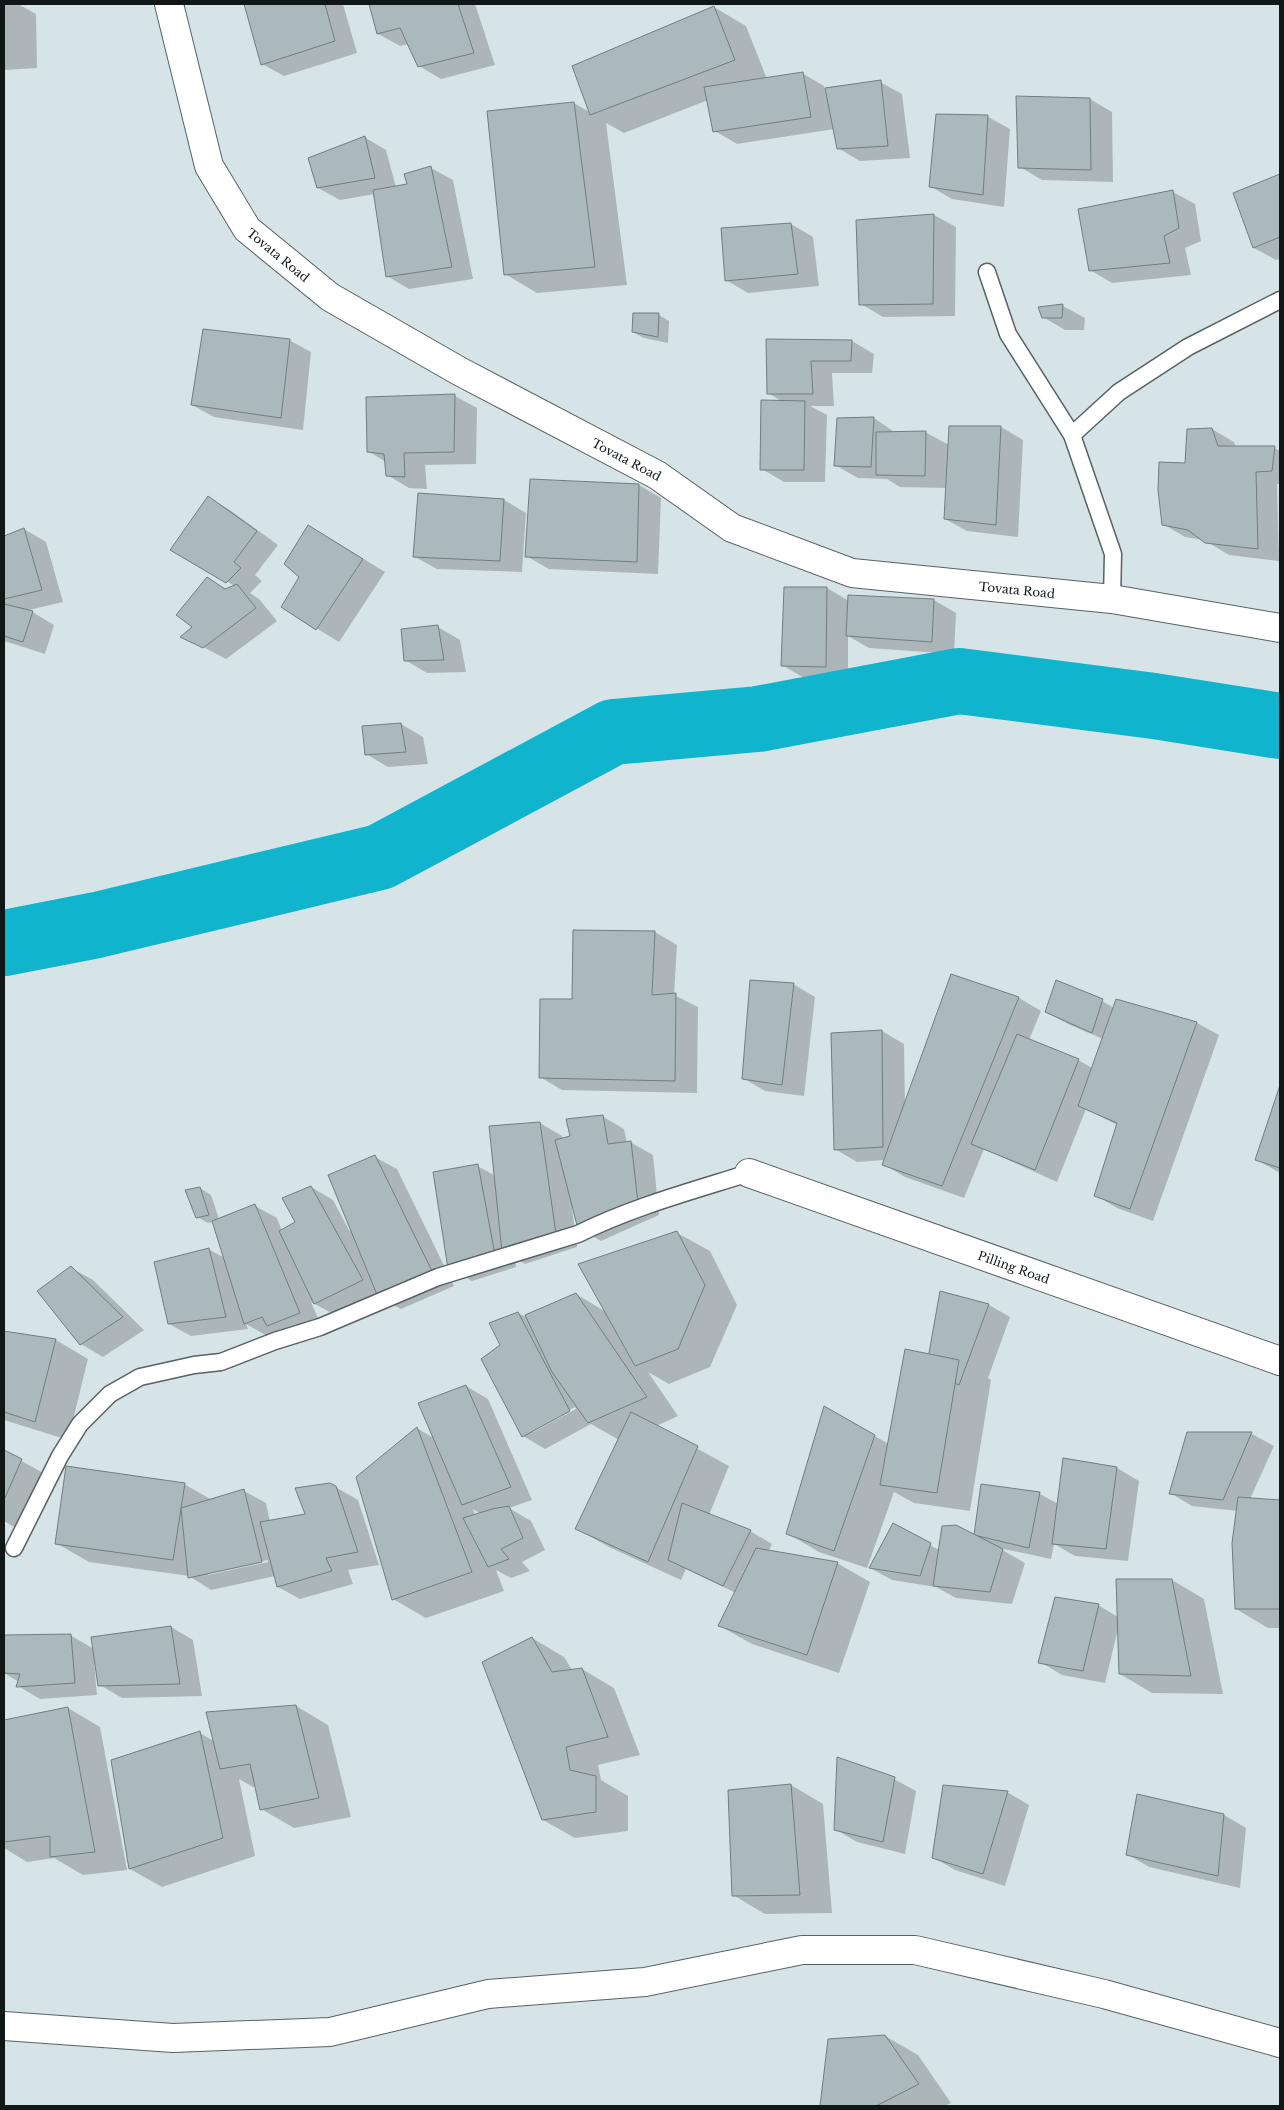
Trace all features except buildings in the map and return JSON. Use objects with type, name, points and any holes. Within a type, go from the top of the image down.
[{"type":"street","name":"Tovata Road","points":[[169,4],[209,166],[247,230],[330,298],[468,376],[656,475],[732,528],[852,573],[1112,599],[1280,628]]},
{"type":"street","name":"Pilling Road","points":[[749,1173],[1280,1360]]},
{"type":"street","points":[[4,2026],[173,2038],[330,2032],[488,1994],[645,1982],[802,1950],[915,1950],[1104,1994],[1280,2042]]},
{"type":"lane","points":[[987,272],[1008,334],[1072,435],[1113,554],[1112,599]]},
{"type":"lane","points":[[1072,435],[1119,392],[1188,346],[1280,300]]},
{"type":"lane","points":[[14,1548],[60,1456],[80,1424],[110,1394],[140,1377],[194,1365],[222,1362],[275,1341],[320,1328],[438,1277],[578,1234],[595,1225],[674,1196],[749,1173]]},
{"type":"waterway","points":[[4,943],[97,925],[380,857],[613,732],[758,719],[959,681],[1154,706],[1280,726]]}]
